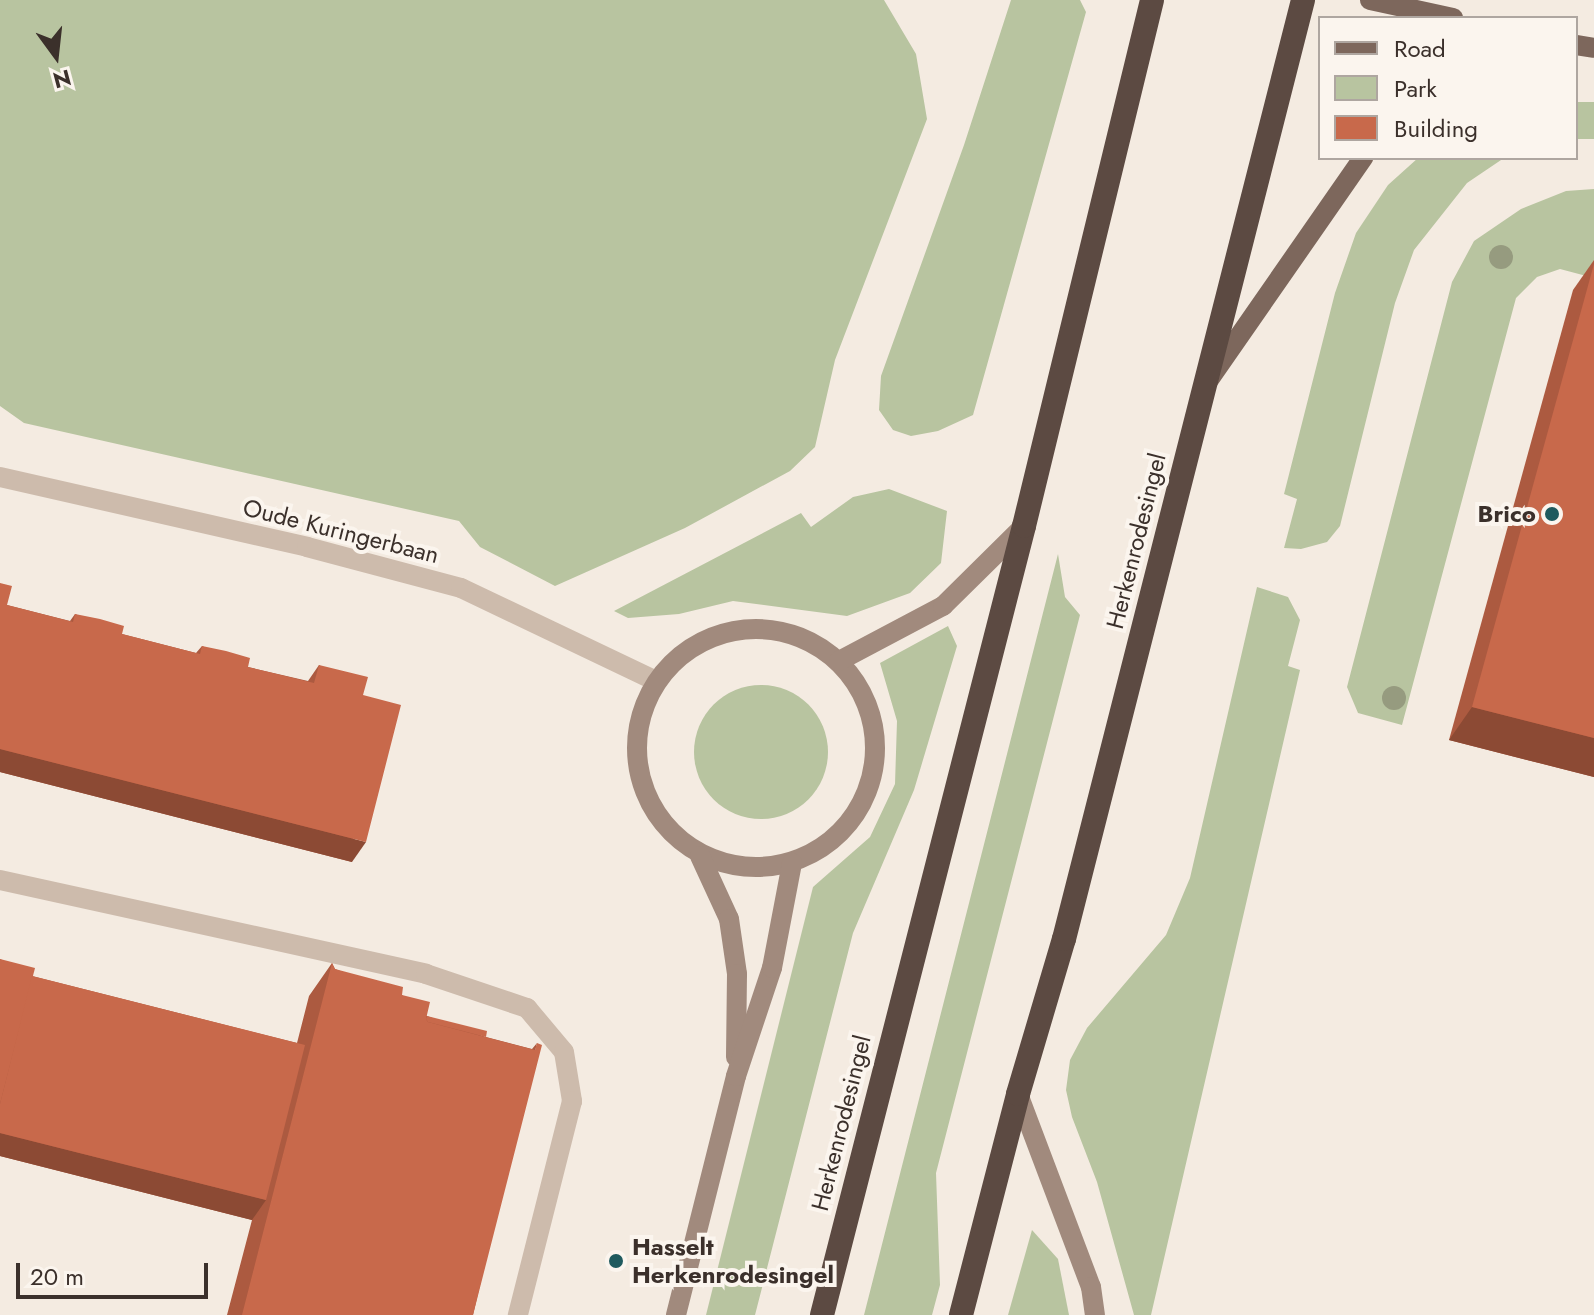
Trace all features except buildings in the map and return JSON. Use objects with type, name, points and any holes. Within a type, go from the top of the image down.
[{"type":"highway","name":"Herkenrodesingel","points":[[822,1315],[1024,526],[1152,0]]},
{"type":"highway","name":"Herkenrodesingel","points":[[961,1315],[1018,1094],[1064,939],[1303,0]]},
{"type":"main road","points":[[1370,0],[1444,16]]},
{"type":"main road","points":[[1204,388],[1362,160]]},
{"type":"street","name":"Oude Kuringerbaan","points":[[0,477],[307,547],[461,588],[654,680]]},
{"type":"street","points":[[839,661],[943,606],[1024,526]]},
{"type":"street","points":[[755,628],[796,635],[839,661],[865,696],[876,735],[874,776],[856,815],[827,846],[792,863],[751,869],[700,856],[668,830],[642,787],[636,747],[642,710],[654,680],[710,638],[755,628]]},
{"type":"street","points":[[700,856],[729,919],[737,974],[736,1076]]},
{"type":"street","points":[[676,1315],[736,1076],[772,968],[792,863]]},
{"type":"street","points":[[0,880],[426,974],[527,1008],[564,1052],[572,1101],[518,1315]]},
{"type":"street","points":[[1018,1094],[1091,1287],[1095,1315]]},
{"type":"green space","points":[[0,0],[884,0],[916,54],[927,119],[835,360],[815,447],[790,471],[685,528],[555,586],[480,547],[459,521],[24,423],[0,406]]},
{"type":"green space","points":[[1011,0],[1080,0],[1086,12],[973,415],[938,431],[911,436],[893,430],[879,410],[881,376],[964,145]]},
{"type":"green space","points":[[1578,102],[1594,102],[1594,139],[1578,139]]},
{"type":"green space","points":[[1416,160],[1501,160],[1467,183],[1414,250],[1395,303],[1340,526],[1327,542],[1301,549],[1284,548],[1297,499],[1284,494],[1335,293],[1356,233],[1388,185]]},
{"type":"green space","points":[[1594,189],[1594,278],[1560,269],[1537,277],[1516,298],[1402,725],[1358,713],[1347,687],[1452,282],[1474,241],[1521,209],[1566,191]]},
{"type":"green space","points":[[889,489],[947,511],[941,563],[910,593],[847,616],[733,601],[679,614],[628,618],[614,611],[801,513],[811,527],[853,497]]},
{"type":"green space","points":[[1058,554],[1065,597],[1080,615],[936,1173],[940,1285],[932,1315],[864,1315]]},
{"type":"green space","points":[[1257,587],[1288,597],[1300,620],[1288,666],[1300,670],[1151,1315],[1134,1315],[1097,1182],[1072,1117],[1066,1090],[1070,1060],[1087,1028],[1166,935],[1190,878]]},
{"type":"green space","points":[[948,626],[957,646],[914,790],[853,933],[755,1315],[706,1315],[813,887],[870,837],[895,784],[897,721],[880,663]]},
{"type":"green space","points":[[761,685],[787,690],[808,705],[823,726],[828,752],[823,778],[808,799],[787,814],[761,819],[735,814],[714,799],[699,778],[694,752],[699,726],[714,705],[735,690]]},
{"type":"green space","points":[[1032,1230],[1058,1259],[1069,1315],[1008,1315]]},
{"type":"place","name":"Brico","points":[[1552,514]]},
{"type":"place","name":"Hasselt Herkenrodesingel","points":[[616,1261]]}]
